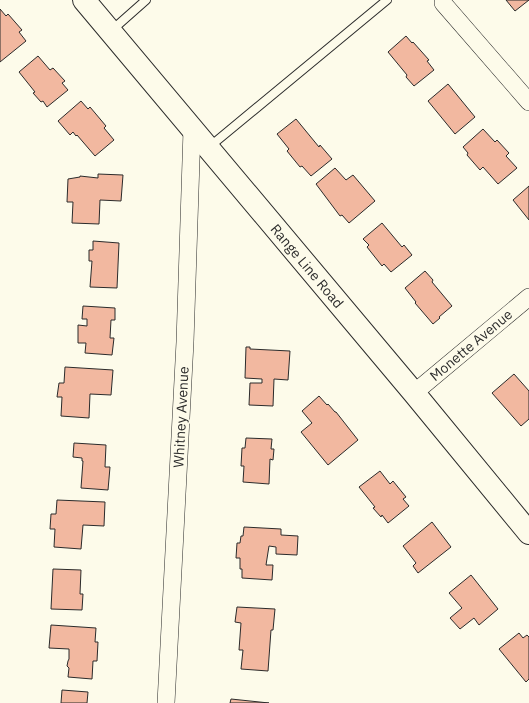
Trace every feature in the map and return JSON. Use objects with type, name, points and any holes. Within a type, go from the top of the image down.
[{"type":"main road","name":"Range Line Road","points":[[84,0],[414,393],[529,533]]},
{"type":"street","points":[[444,3],[529,102]]},
{"type":"street","name":"Whitney Avenue","points":[[166,703],[185,342],[192,130]]},
{"type":"street","name":"Monette Avenue","points":[[414,393],[529,297]]},
{"type":"lane","points":[[110,32],[146,0]]},
{"type":"lane","points":[[208,148],[387,0]]},
{"type":"building","points":[[506,0],[529,0],[515,11]]},
{"type":"building","points":[[0,9],[6,16],[8,14],[22,30],[19,32],[26,41],[0,62]]},
{"type":"building","points":[[406,36],[429,60],[427,61],[434,70],[414,86],[388,52]]},
{"type":"building","points":[[38,56],[50,70],[53,68],[65,81],[62,83],[68,90],[47,107],[43,101],[41,102],[33,93],[35,92],[19,72]]},
{"type":"building","points":[[448,84],[475,117],[455,134],[428,101]]},
{"type":"building","points":[[81,101],[88,109],[90,107],[106,126],[104,128],[114,140],[95,156],[77,135],[76,136],[73,132],[70,135],[58,121]]},
{"type":"building","points":[[296,119],[319,147],[320,145],[332,159],[311,176],[302,166],[300,167],[287,151],[289,149],[277,134]]},
{"type":"building","points":[[483,129],[495,142],[497,140],[509,153],[506,156],[517,168],[498,184],[483,167],[480,170],[467,155],[468,153],[463,147]]},
{"type":"building","points":[[335,168],[346,180],[353,175],[375,201],[349,223],[342,215],[340,216],[316,184]]},
{"type":"building","points":[[98,174],[123,175],[121,201],[100,200],[99,224],[72,223],[73,202],[67,202],[68,179],[80,176],[98,178]]},
{"type":"building","points":[[529,186],[529,220],[513,200]]},
{"type":"building","points":[[382,223],[402,247],[404,245],[412,255],[391,272],[384,264],[382,266],[367,247],[369,245],[363,239]]},
{"type":"building","points":[[93,241],[119,243],[117,288],[90,287],[92,261],[89,261],[89,250],[93,250]]},
{"type":"building","points":[[425,271],[452,306],[433,324],[415,303],[416,302],[405,288]]},
{"type":"building","points":[[83,306],[115,308],[115,320],[111,320],[110,338],[114,338],[112,355],[85,353],[86,343],[78,343],[78,325],[87,326],[87,319],[82,319]]},
{"type":"building","points":[[246,347],[250,347],[250,349],[290,351],[288,380],[274,379],[273,406],[249,405],[250,383],[262,383],[262,379],[245,378]]},
{"type":"building","points":[[65,367],[113,370],[111,395],[90,394],[89,418],[61,416],[62,397],[57,397],[59,383],[64,383]]},
{"type":"building","points":[[514,374],[529,391],[529,419],[521,426],[492,393]]},
{"type":"building","points":[[319,396],[336,412],[358,440],[328,465],[301,432],[312,423],[302,411]]},
{"type":"building","points":[[246,438],[272,439],[271,449],[274,449],[273,460],[270,459],[269,484],[243,482],[244,466],[241,466],[242,448],[245,448]]},
{"type":"building","points":[[74,443],[106,445],[105,467],[110,467],[108,490],[81,488],[83,461],[82,458],[73,457]]},
{"type":"building","points":[[380,471],[390,484],[393,481],[406,497],[403,499],[409,506],[388,523],[382,515],[381,517],[373,508],[375,507],[359,487]]},
{"type":"building","points":[[57,500],[105,502],[104,526],[83,525],[81,549],[54,547],[55,529],[50,529],[51,514],[56,514]]},
{"type":"building","points":[[432,522],[451,547],[418,573],[413,566],[416,563],[403,546]]},
{"type":"building","points":[[244,527],[281,529],[281,535],[298,536],[297,555],[276,554],[276,547],[269,546],[266,565],[273,565],[272,580],[242,578],[240,558],[236,558],[237,543],[240,543],[241,536],[243,536]]},
{"type":"building","points":[[53,569],[81,570],[80,594],[83,594],[82,610],[51,609]]},
{"type":"building","points":[[471,575],[498,609],[479,625],[474,618],[460,629],[450,618],[462,608],[449,593]]},
{"type":"building","points":[[237,607],[275,609],[273,630],[271,630],[268,671],[241,669],[243,650],[239,650],[241,623],[235,622]]},
{"type":"building","points":[[51,625],[96,628],[95,642],[98,642],[97,661],[93,661],[92,679],[68,677],[69,668],[67,666],[69,649],[49,648]]},
{"type":"building","points":[[519,633],[523,638],[527,635],[529,637],[529,679],[526,682],[499,649]]},
{"type":"building","points":[[62,690],[88,692],[87,703],[61,703]]},
{"type":"building","points":[[231,699],[269,703],[230,703]]}]
